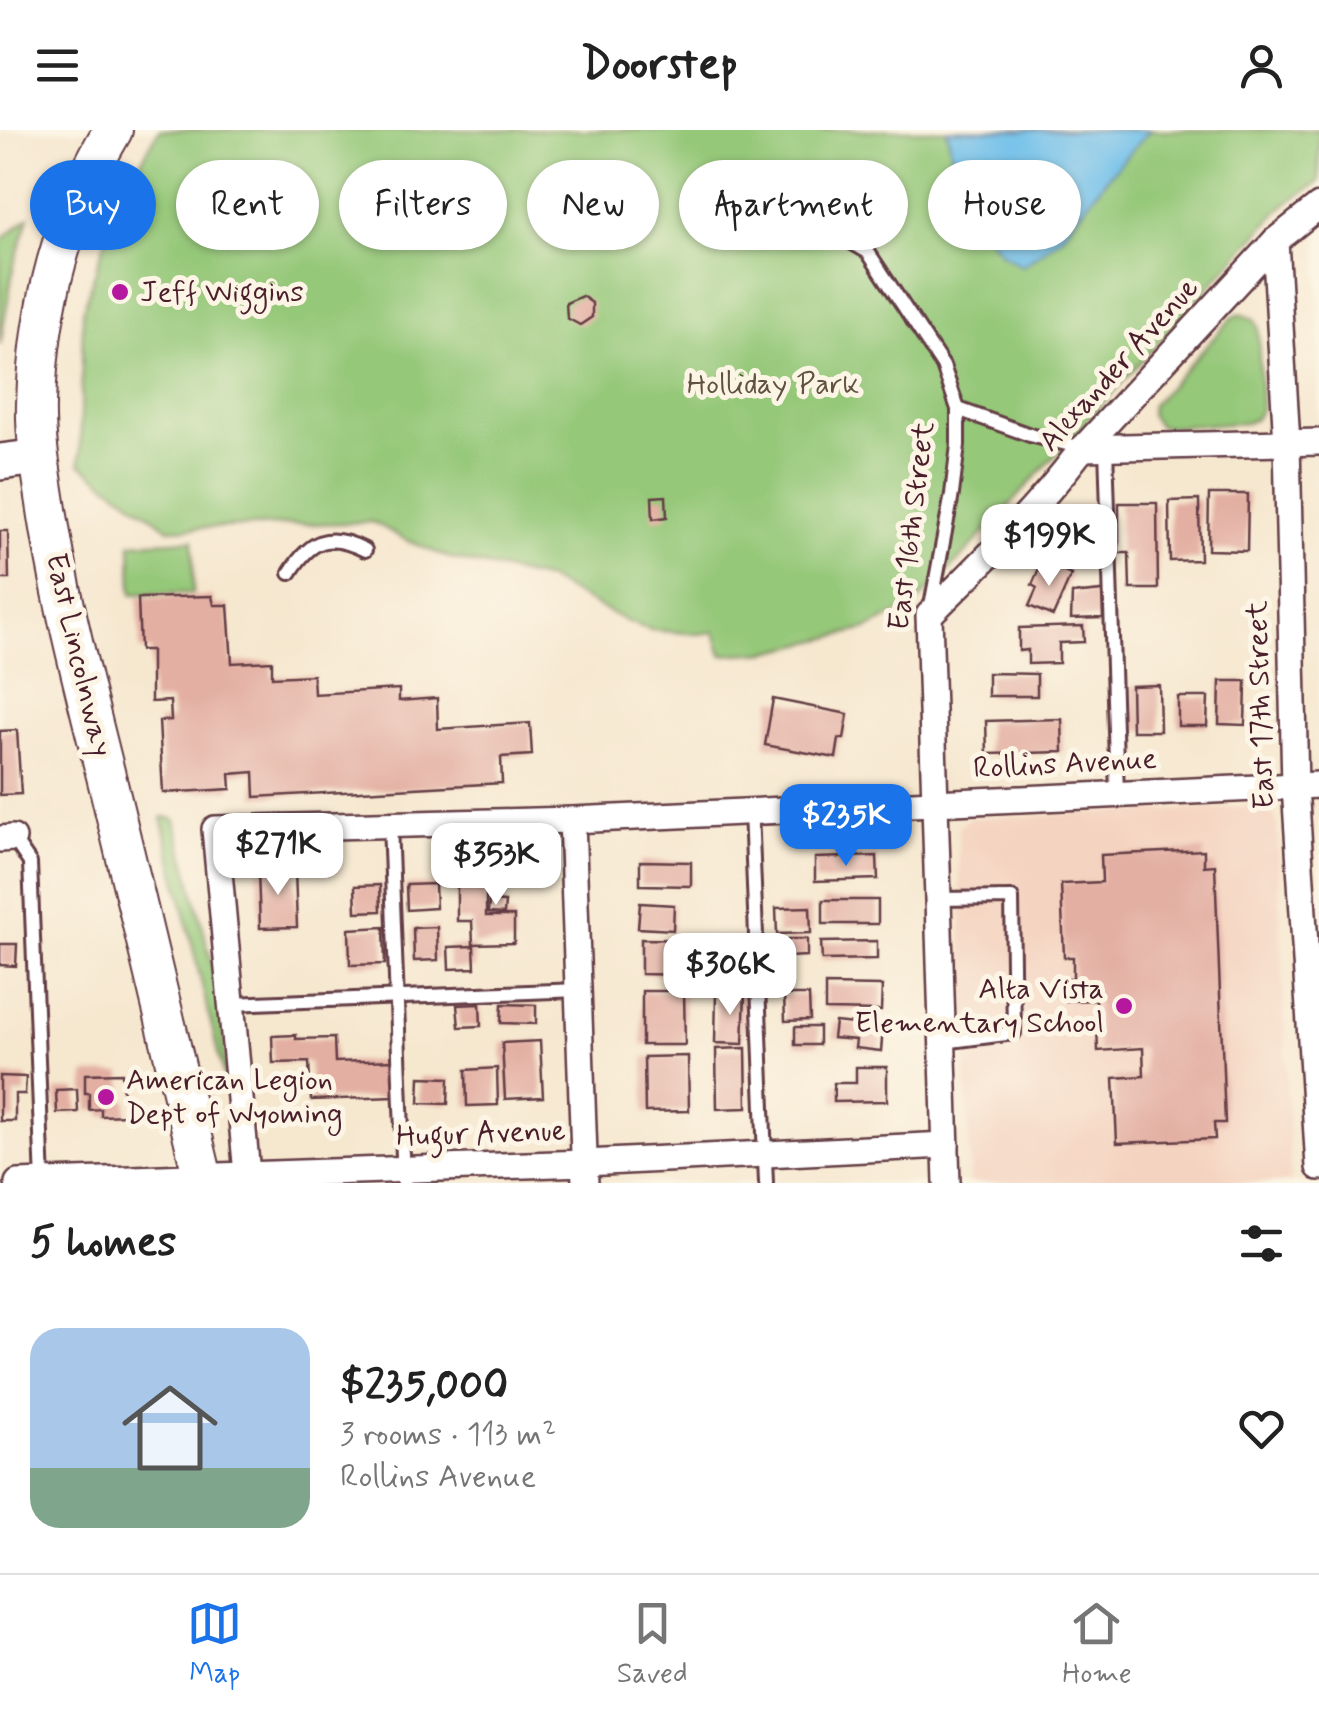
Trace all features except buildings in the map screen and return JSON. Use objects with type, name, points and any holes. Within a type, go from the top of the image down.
[{"type":"main road","name":"East Lincolnway","points":[[113,130],[64,232],[49,283],[36,408],[39,456],[56,570],[203,1179]]},
{"type":"main road","points":[[0,462],[39,456]]},
{"type":"street","name":"Alexander Avenue","points":[[929,616],[1058,480],[1095,447],[1275,242],[1319,206]]},
{"type":"street","name":"East 17th Street","points":[[1275,242],[1307,785],[1319,1167]]},
{"type":"street","points":[[1095,447],[1319,442]]},
{"type":"street","name":"East 16th Street","points":[[929,616],[948,1183]]},
{"type":"street","name":"Rollins Avenue","points":[[232,1004],[215,830],[572,820],[1307,785]]},
{"type":"street","points":[[572,820],[585,1173]]},
{"type":"street","points":[[232,1004],[248,1174]]},
{"type":"street","name":"Hugur Avenue","points":[[18,1183],[203,1179],[248,1174],[585,1173],[764,1154],[946,1145]]},
{"type":"lane","name":"East 16th Street","points":[[865,250],[942,366],[958,409],[952,494],[929,616]]},
{"type":"lane","points":[[958,409],[1030,435],[1095,447],[1117,794]]},
{"type":"lane","points":[[290,572],[306,552],[326,540],[341,540],[365,550]]},
{"type":"lane","points":[[752,812],[766,1183]]},
{"type":"lane","points":[[390,824],[404,1176]]},
{"type":"lane","points":[[7,839],[30,863],[42,1182]]},
{"type":"lane","points":[[938,898],[1012,898],[1014,1033],[943,1042]]},
{"type":"lane","points":[[232,1004],[578,990]]},
{"type":"shaded area","name":"Alta Vista Elementary School","points":[[1261,806],[1275,817],[1277,824],[1291,1183],[970,1183],[960,825],[970,818]]},
{"type":"green space","name":"Holliday Park","points":[[159,130],[1319,130],[1319,182],[1284,205],[914,605],[867,629],[768,652],[722,655],[715,632],[651,630],[548,580],[450,558],[373,522],[169,529],[80,464],[83,309],[102,250],[156,250],[156,160],[142,160]]},
{"type":"green space","points":[[29,217],[14,265],[0,345],[0,241]]},
{"type":"green space","points":[[1240,314],[1254,319],[1258,327],[1261,408],[1255,419],[1246,423],[1158,425],[1150,415],[1151,406]]},
{"type":"green space","points":[[193,540],[193,593],[132,594],[131,543]]},
{"type":"green space","points":[[162,818],[175,819],[220,995],[227,1082]]},
{"type":"water","points":[[947,130],[1150,130],[1081,211],[1081,160],[953,160]]},
{"type":"water","points":[[999,250],[1044,250],[1022,266]]},
{"type":"place","name":"Jeff Wiggins","points":[[120,292]]},
{"type":"place","name":"Alta Vista Elementary School","points":[[1124,1006]]},
{"type":"place","name":"American Legion Dept of Wyoming","points":[[106,1097]]}]
